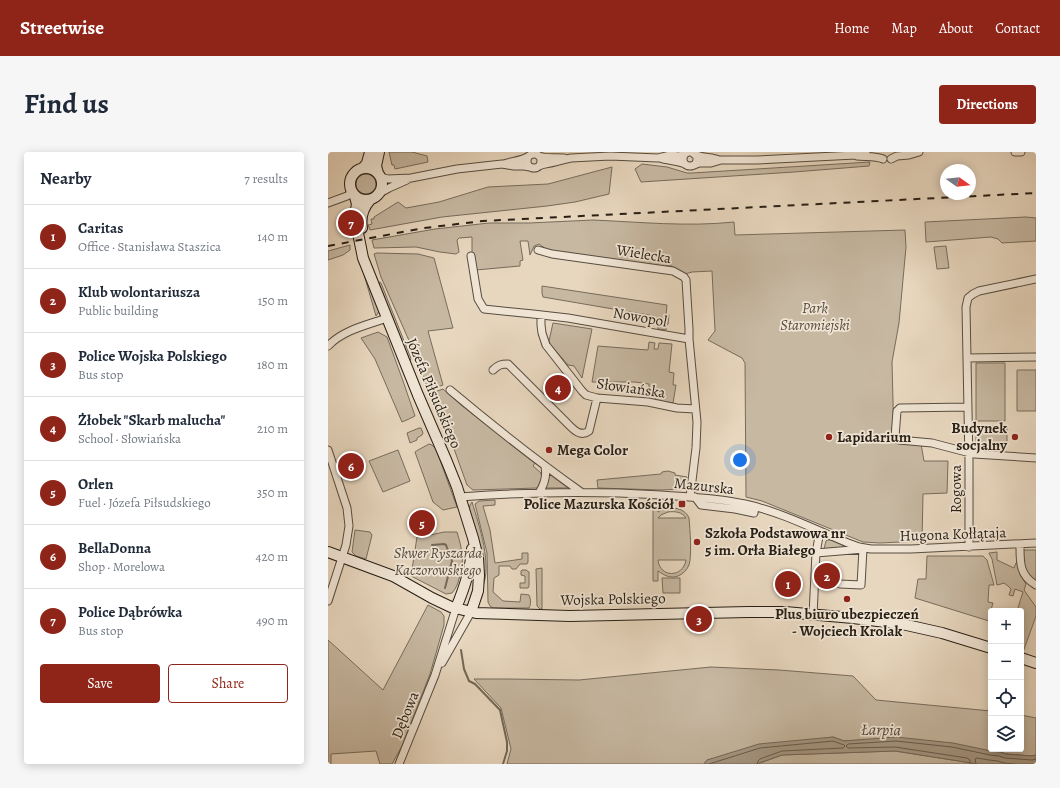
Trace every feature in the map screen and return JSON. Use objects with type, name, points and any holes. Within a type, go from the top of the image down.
[{"type":"street","name":"Józefa Piłsudskiego","points":[[370,152],[367,163],[352,176],[350,184],[357,204],[355,217],[363,258],[460,497],[473,538],[478,558],[479,575],[478,591],[472,612]]},
{"type":"street","points":[[379,152],[376,166],[383,184],[380,193]]},
{"type":"street","points":[[502,164],[524,166],[535,169],[543,164],[566,159],[610,156],[658,158],[680,156],[690,153],[700,157],[721,160],[757,160],[855,155],[866,152]]},
{"type":"street","points":[[891,160],[894,157],[894,152]]},
{"type":"street","points":[[855,155],[866,157],[882,156],[888,161],[897,156],[910,155],[919,152]]},
{"type":"street","points":[[1016,152],[1021,152]]},
{"type":"street","points":[[685,164],[683,159],[690,153]]},
{"type":"street","points":[[690,153],[697,160],[694,165]]},
{"type":"street","points":[[363,168],[371,169],[384,178],[389,179],[411,178],[457,169],[502,164],[534,155],[566,159]]},
{"type":"street","points":[[534,155],[541,162],[539,166]]},
{"type":"street","points":[[530,167],[527,162],[534,155]]},
{"type":"street","points":[[658,158],[680,162],[689,166],[721,160]]},
{"type":"street","points":[[328,203],[354,195],[362,200],[370,200],[388,188],[411,178]]},
{"type":"street","name":"Józefa Piłsudskiego","points":[[370,200],[364,207],[362,222],[370,277]]},
{"type":"street","name":"Wielecka","points":[[538,250],[552,254],[673,271],[680,274],[684,277],[686,282],[689,329],[688,339]]},
{"type":"street","name":"Nowopol","points":[[471,256],[478,299],[484,309],[541,315],[688,339]]},
{"type":"street","name":"Rogowa","points":[[969,547],[966,307],[968,298],[972,294],[979,291],[1036,279]]},
{"type":"street","name":"Słowiańska","points":[[541,315],[540,326],[546,345],[586,395],[597,398],[648,402],[677,408],[695,409]]},
{"type":"street","points":[[328,346],[344,334],[387,318]]},
{"type":"street","points":[[688,339],[696,422],[693,497],[701,505],[755,510],[785,516],[820,531],[816,554],[813,614]]},
{"type":"street","points":[[967,358],[1036,357]]},
{"type":"street","points":[[493,370],[497,366],[508,364],[575,430],[580,433],[585,434],[589,431],[597,398]]},
{"type":"street","points":[[450,390],[545,467],[581,492]]},
{"type":"street","points":[[968,407],[900,408],[898,409],[895,434],[897,439],[932,443],[974,454],[1036,458]]},
{"type":"street","points":[[328,450],[348,515],[346,545],[328,601]]},
{"type":"street","points":[[539,493],[544,485],[546,471],[545,467]]},
{"type":"street","name":"Mazurska","points":[[460,497],[581,492],[693,497]]},
{"type":"street","name":"Józefa Piłsudskiego","points":[[456,608],[469,572],[472,555],[468,522]]},
{"type":"street","name":"Hugona Kołłątaja","points":[[820,531],[867,549]]},
{"type":"street","points":[[1020,544],[1022,570],[1029,580],[1036,585]]},
{"type":"street","name":"Hugona Kołłątaja","points":[[816,554],[867,549],[921,549],[1036,544]]},
{"type":"street","points":[[840,584],[861,585],[867,549]]},
{"type":"street","name":"Wojska Polskiego","points":[[328,552],[393,576],[432,598],[456,608],[472,612],[570,616],[770,612],[813,614],[902,624],[942,633],[988,647]]},
{"type":"street","name":"Józefa Piłsudskiego","points":[[432,598],[442,600],[452,599],[459,594],[464,586]]},
{"type":"street","name":"Józefa Piłsudskiego","points":[[478,591],[481,604],[492,614]]},
{"type":"street","name":"Dębowa","points":[[399,764],[435,675],[456,608]]},
{"type":"street","name":"Dębowa","points":[[435,675],[472,612]]},
{"type":"street","points":[[1024,659],[1036,663]]},
{"type":"green space","points":[[389,152],[412,152],[427,156],[428,162],[395,169],[394,165],[392,165]]},
{"type":"green space","points":[[870,162],[869,166],[641,182],[635,169],[642,164],[667,167],[692,173]]},
{"type":"green space","points":[[612,167],[609,194],[575,202],[442,217],[370,230],[368,225],[372,224],[371,219],[374,219],[374,217],[398,202],[406,208],[439,202],[488,187],[548,184]]},
{"type":"green space","points":[[366,174],[373,177],[376,184],[373,191],[366,194],[359,191],[356,184],[359,177]]},
{"type":"green space","points":[[1026,217],[1036,218],[1036,241],[1002,243],[998,239],[991,237],[926,242],[925,222]]},
{"type":"green space","name":"Park Staromiejski","points":[[593,220],[681,224],[734,222],[735,235],[905,230],[906,247],[899,323],[892,362],[894,442],[921,444],[924,461],[948,461],[947,493],[923,494],[922,541],[880,543],[863,542],[762,501],[746,497],[745,363],[742,358],[708,340],[715,331],[712,271],[692,272],[685,274],[670,265],[665,266],[549,251],[539,244],[534,246],[530,255],[528,241],[520,241],[523,260],[520,261],[520,266],[476,270],[472,253],[472,237],[459,238],[457,240],[459,252],[456,254],[416,247],[374,248],[372,240],[435,229],[489,223]]},
{"type":"green space","points":[[350,245],[350,250],[343,255],[328,260],[328,251]]},
{"type":"green space","points":[[946,246],[949,268],[937,269],[934,247]]},
{"type":"green space","points":[[374,254],[418,254],[434,258],[453,328],[428,331],[443,385],[428,390],[418,361],[381,277]]},
{"type":"green space","points":[[363,271],[379,310],[376,316]]},
{"type":"green space","points":[[379,282],[381,283],[411,358],[408,362],[382,295]]},
{"type":"green space","points":[[542,286],[667,305],[666,315],[669,315],[668,324],[666,330],[658,329],[658,325],[653,324],[654,316],[543,297]]},
{"type":"green space","points":[[553,323],[592,329],[582,378],[574,366],[568,365],[550,344],[549,341]]},
{"type":"green space","points":[[378,332],[387,337],[415,416],[402,422],[375,359],[361,338]]},
{"type":"green space","points":[[649,342],[655,343],[654,349],[658,349],[659,343],[672,344],[669,372],[674,373],[673,385],[676,385],[673,403],[655,400],[657,391],[649,391],[649,384],[635,382],[592,382],[598,346],[648,350]]},
{"type":"green space","points":[[976,363],[1005,363],[1005,421],[976,421]]},
{"type":"green space","points":[[1017,370],[1036,370],[1036,411],[1017,411]]},
{"type":"green space","points":[[443,389],[535,463],[533,466],[541,473],[542,479],[537,488],[473,490],[467,485],[453,446],[440,421],[429,394]]},
{"type":"green space","points":[[976,426],[1007,426],[1007,444],[976,444]]},
{"type":"green space","points":[[421,428],[423,433],[422,435],[417,438],[417,440],[410,443],[407,433]]},
{"type":"green space","points":[[429,444],[436,449],[457,507],[443,510],[433,502],[415,452]]},
{"type":"green space","points":[[398,450],[410,481],[383,492],[369,461]]},
{"type":"green space","points":[[668,471],[675,473],[675,475],[687,477],[684,487],[681,489],[661,490],[598,488],[597,480],[661,474],[662,472]]},
{"type":"green space","points":[[550,473],[567,486],[567,488],[544,488]]},
{"type":"green space","points":[[495,500],[495,505],[483,506],[490,530],[495,563],[522,559],[522,553],[528,553],[528,562],[527,564],[520,564],[516,569],[512,569],[510,566],[499,566],[499,575],[494,578],[493,592],[503,601],[520,602],[521,594],[529,595],[529,608],[493,608],[488,602],[487,553],[475,504],[479,501]]},
{"type":"green space","points":[[472,502],[486,557],[485,579],[482,588],[469,509]]},
{"type":"green space","points":[[653,508],[658,508],[658,512],[670,508],[679,509],[687,514],[689,518],[691,549],[689,565],[683,573],[675,577],[667,576],[658,571],[658,581],[653,581]],"holes":[[[668,512],[678,512],[686,518],[658,518]],[[658,560],[686,560],[681,570],[672,574],[663,570]]]},
{"type":"green space","points":[[355,530],[370,532],[372,535],[366,559],[356,556],[352,552]]},
{"type":"green space","name":"Skwer Ryszarda Kaczorowskiego","points":[[444,532],[457,532],[462,561],[461,573],[457,586],[452,593],[446,594],[411,576],[417,537]]},
{"type":"green space","points":[[827,540],[831,540],[847,547],[824,549]]},
{"type":"green space","points":[[1022,550],[1036,550],[1036,583],[1024,571]]},
{"type":"green space","points":[[997,552],[997,560],[1014,568],[1016,563],[1018,563],[1020,574],[1026,584],[1024,590],[1036,607],[1036,616],[1024,649],[1024,608],[1018,608],[1023,592],[1015,589],[1013,596],[1009,595],[1011,589],[1008,586],[1004,583],[997,585],[992,559],[989,553]]},
{"type":"green space","points":[[927,556],[983,556],[987,560],[994,585],[989,585],[988,602],[993,603],[992,608],[988,608],[988,621],[915,598],[918,579],[926,579]]},
{"type":"green space","points":[[542,568],[542,609],[540,609],[537,606],[536,569]]},
{"type":"green space","points":[[522,570],[529,572],[528,588],[520,588],[520,583],[525,583],[525,576],[521,575]]},
{"type":"green space","points":[[662,578],[680,578],[680,593],[663,593]]},
{"type":"green space","points":[[428,605],[441,612],[444,616],[444,625],[430,674],[402,746],[392,764],[380,764],[376,751],[331,754],[331,764],[328,764],[328,640],[383,690]]},
{"type":"green space","points":[[711,667],[779,670],[853,676],[876,700],[988,711],[988,751],[861,740],[844,741],[833,737],[707,760],[704,764],[507,764],[511,749],[501,708],[474,679],[579,680]]},
{"type":"green space","points":[[1024,716],[1036,718],[1036,755],[1006,754],[1000,752],[1024,752]]},
{"type":"green space","points":[[895,751],[978,764],[758,764],[782,755]]},
{"type":"water","points":[[833,737],[844,741],[896,737],[953,743],[988,750],[988,752],[1032,756],[1036,755],[1036,764],[978,764],[895,751],[782,755],[756,764],[704,764],[707,760],[759,744]]},
{"type":"waterway","points":[[432,545],[446,545],[452,561],[445,588]]},
{"type":"waterway","points":[[461,650],[464,669],[469,681],[475,684],[500,710],[507,742],[507,751],[503,764]]},
{"type":"railway","points":[[328,246],[424,228],[483,221],[1036,193]]},
{"type":"place","name":"Police Dąbrówka","points":[[351,223]]},
{"type":"place","name":"Żłobek \"Skarb malucha\"","points":[[558,388]]},
{"type":"place","name":"Lapidarium","points":[[829,437]]},
{"type":"place","name":"Budynek socjalny","points":[[1015,437]]},
{"type":"place","name":"Mega Color","points":[[549,450]]},
{"type":"place","name":"BellaDonna","points":[[351,466]]},
{"type":"place","name":"Police Mazurska Kościół","points":[[682,504]]},
{"type":"place","name":"Orlen","points":[[422,523]]},
{"type":"place","name":"Szkoła Podstawowa nr 5 im. Orła Białego","points":[[697,542]]},
{"type":"place","name":"Klub wolontariusza","points":[[827,576]]},
{"type":"place","name":"Caritas","points":[[788,584]]},
{"type":"place","name":"Plus biuro ubezpieczeń - Wojciech Krolak","points":[[847,599]]},
{"type":"place","name":"Police Wojska Polskiego","points":[[699,619]]},
{"type":"water label","name":"Łarpia","points":[[881,730]]}]
